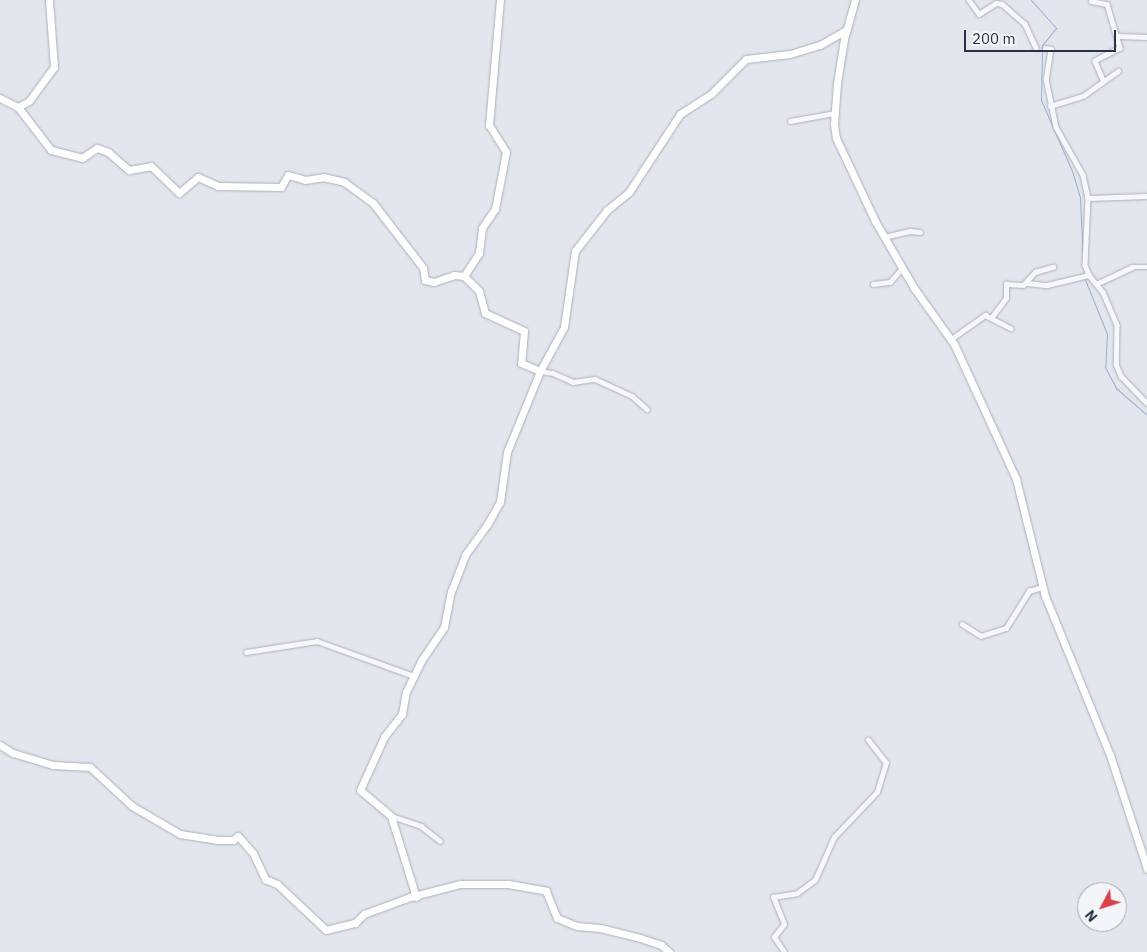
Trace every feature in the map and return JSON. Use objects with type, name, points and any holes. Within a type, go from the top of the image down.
[{"type":"street","points":[[18,108],[29,101],[54,67],[49,0]]},
{"type":"street","points":[[464,276],[479,253],[482,228],[495,209],[506,152],[488,125],[500,0]]},
{"type":"street","points":[[855,0],[846,30],[835,112],[836,138],[884,237],[902,268],[951,339],[1016,479],[1042,587],[1110,755],[1147,869]]},
{"type":"street","points":[[969,0],[979,14],[996,2],[1002,4],[1025,24],[1036,48]]},
{"type":"street","points":[[1090,1],[1108,4],[1120,48],[1095,61],[1103,80]]},
{"type":"street","points":[[440,841],[420,826],[391,816],[360,790],[384,737],[402,714],[406,692],[414,676],[444,627],[451,592],[465,555],[487,526],[500,502],[507,452],[540,371],[564,327],[575,251],[607,210],[629,192],[680,114],[711,94],[746,59],[798,52],[820,46],[846,30]]},
{"type":"street","points":[[1118,36],[1147,37]]},
{"type":"street","points":[[1045,48],[1051,49],[1046,79],[1056,128],[1083,176],[1088,198],[1085,265],[1087,276],[1096,284],[1117,325],[1116,364],[1121,376],[1147,404]]},
{"type":"street","points":[[1050,106],[1083,96],[1118,71]]},
{"type":"street","points":[[0,98],[18,108],[50,150],[82,158],[96,148],[108,152],[129,170],[151,166],[179,193],[198,177],[218,186],[281,187],[288,175],[305,180],[323,177],[344,182],[372,203],[394,228],[423,268],[425,280],[434,282],[454,275],[464,276],[479,290],[485,313],[524,331],[521,363],[540,371],[553,373],[573,382],[595,380],[632,396],[647,409]]},
{"type":"street","points":[[790,121],[835,112]]},
{"type":"street","points":[[1088,198],[1147,196]]},
{"type":"street","points":[[884,237],[910,231],[920,232]]},
{"type":"street","points":[[1027,283],[1035,272],[1053,266]]},
{"type":"street","points":[[1096,284],[1132,267],[1147,267]]},
{"type":"street","points":[[873,284],[890,282],[902,268]]},
{"type":"street","points":[[991,318],[1006,298],[1006,284],[1027,283],[1047,285],[1087,276]]},
{"type":"street","points":[[951,339],[985,314],[1011,328]]},
{"type":"street","points":[[962,624],[981,636],[1006,628],[1029,591],[1042,587]]},
{"type":"street","points":[[246,652],[318,641],[414,676]]},
{"type":"street","points":[[784,952],[774,937],[784,924],[773,897],[797,893],[815,880],[834,837],[877,792],[886,763],[868,740]]},
{"type":"street","points":[[0,745],[13,753],[53,765],[90,767],[132,806],[180,834],[217,840],[233,840],[238,836],[253,854],[265,879],[277,884],[326,930],[355,923],[364,914],[460,884],[508,884],[546,891],[557,918],[577,926],[600,928],[640,938],[661,945],[668,952]]},
{"type":"street","points":[[391,816],[416,897]]},
{"type":"waterway","points":[[1031,0],[1056,28],[1042,45],[1041,100],[1072,171],[1080,198],[1083,261]]},
{"type":"waterway","points":[[1084,277],[1107,334],[1105,367],[1116,388],[1147,415]]}]
